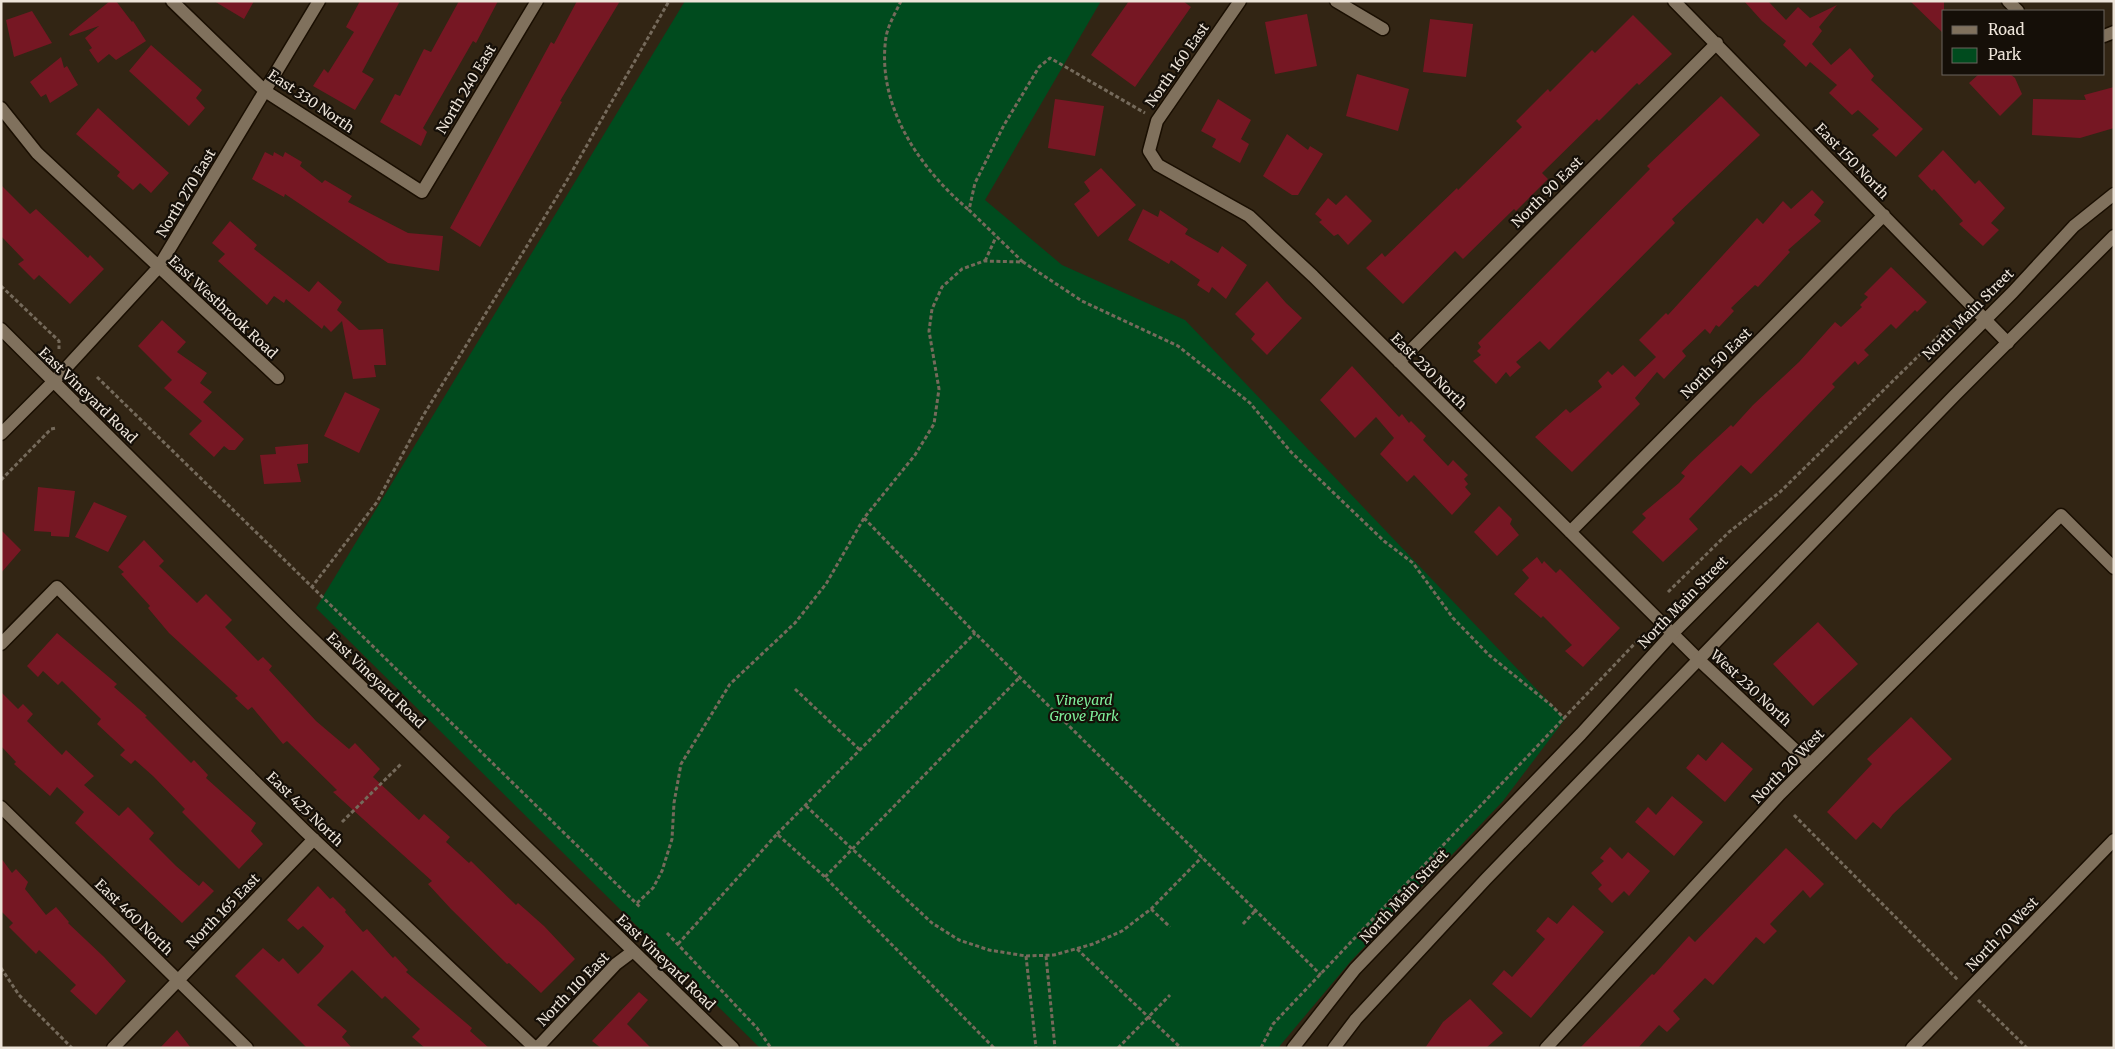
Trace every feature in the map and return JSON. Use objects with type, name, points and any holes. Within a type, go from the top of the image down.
[{"type":"street","name":"East 330 North","points":[[172,1],[265,91],[422,192]]},
{"type":"street","name":"North 270 East","points":[[1,434],[54,381],[158,268],[319,1]]},
{"type":"street","name":"North 240 East","points":[[422,192],[537,1]]},
{"type":"street","name":"North 160 East","points":[[1149,151],[1157,121],[1240,1]]},
{"type":"street","points":[[1336,1],[1383,29]]},
{"type":"street","name":"East 150 North","points":[[1674,1],[2008,343]]},
{"type":"street","points":[[2008,1],[2017,10]]},
{"type":"street","name":"North 90 East","points":[[1399,362],[1717,43]]},
{"type":"street","name":"East Westbrook Road","points":[[1,108],[36,153],[278,378]]},
{"type":"street","name":"East 230 North","points":[[1149,151],[1158,165],[1249,216],[1399,362],[1672,634]]},
{"type":"street","name":"North Main Street","points":[[1292,1048],[1355,969],[1581,734],[1672,634],[2013,292],[2074,226],[2114,194]]},
{"type":"street","name":"North 50 East","points":[[1570,532],[1884,215]]},
{"type":"street","points":[[1334,1048],[1356,1019],[1486,879],[1954,395],[2114,236]]},
{"type":"street","name":"East Vineyard Road","points":[[1,330],[293,620],[632,952],[733,1048]]},
{"type":"street","name":"North 20 West","points":[[1546,1048],[1810,764],[2061,515],[2114,568]]},
{"type":"street","name":"East 425 North","points":[[1,644],[57,587],[314,839],[536,1048]]},
{"type":"street","name":"West 230 North","points":[[1672,634],[1810,764]]},
{"type":"street","name":"East 460 North","points":[[1,807],[247,1048]]},
{"type":"street","name":"North 165 East","points":[[112,1048],[314,839]]},
{"type":"street","name":"North 70 West","points":[[1912,1048],[2114,840]]},
{"type":"street","name":"North 110 East","points":[[536,1048],[616,964],[632,952]]},
{"type":"path","points":[[311,588],[377,502],[423,416],[566,182],[669,1]]},
{"type":"path","points":[[901,1],[886,35],[885,66],[893,110],[932,173],[948,193],[969,210],[1023,262],[1082,301],[1178,346],[1250,403],[1291,452],[1384,541],[1413,564],[1453,618],[1489,655],[1551,705],[1565,719]]},
{"type":"path","points":[[969,210],[975,183],[1004,125],[1039,67],[1050,58],[1134,106]]},
{"type":"path","points":[[984,261],[996,237]]},
{"type":"path","points":[[637,904],[652,888],[662,871],[672,839],[674,803],[681,764],[730,684],[795,622],[826,584],[864,518],[915,455],[934,424],[939,389],[929,331],[932,309],[942,287],[962,269],[984,261],[1023,262]]},
{"type":"path","points":[[1,286],[60,341],[59,350]]},
{"type":"path","points":[[1668,592],[1729,532],[1780,492],[1961,314]]},
{"type":"path","points":[[97,377],[311,588],[640,907]]},
{"type":"path","points":[[1,480],[51,429],[57,428]]},
{"type":"path","points":[[864,518],[975,634],[1321,975]]},
{"type":"path","points":[[678,944],[777,834],[975,634]]},
{"type":"path","points":[[1261,1048],[1273,1024],[1641,637]]},
{"type":"path","points":[[825,877],[851,848],[1020,678]]},
{"type":"path","points":[[795,689],[860,750]]},
{"type":"path","points":[[342,822],[401,764]]},
{"type":"path","points":[[806,806],[932,923],[960,940],[989,950],[1026,956],[1046,956],[1076,949],[1093,944],[1122,931],[1152,909],[1202,857]]},
{"type":"path","points":[[1794,816],[2027,1048]]},
{"type":"path","points":[[777,834],[825,877],[994,1048]]},
{"type":"path","points":[[1152,909],[1170,927]]},
{"type":"path","points":[[1243,924],[1256,910]]},
{"type":"path","points":[[667,934],[757,1028],[771,1048]]},
{"type":"path","points":[[1076,949],[1181,1048]]},
{"type":"path","points":[[1026,956],[1036,1048]]},
{"type":"path","points":[[1046,956],[1055,1048]]},
{"type":"path","points":[[1,968],[19,995],[72,1048]]},
{"type":"path","points":[[1118,1048],[1170,995]]},
{"type":"green space","name":"Vineyard Grove Park","points":[[685,1],[1101,1],[985,200],[1062,265],[1185,320],[1565,719],[1503,801],[1351,961],[1278,1048],[760,1048],[316,608]]},
{"type":"building","points":[[110,1],[116,1],[133,21],[146,41],[116,60],[109,54],[98,63],[89,50],[92,48],[85,38],[99,26],[70,36],[69,34]]},
{"type":"building","points":[[214,1],[254,1],[244,19]]},
{"type":"building","points":[[360,1],[400,1],[362,72],[374,79],[355,110],[313,86],[324,69],[328,73],[354,32],[346,27]]},
{"type":"building","points":[[459,1],[498,1],[476,43],[473,41],[423,128],[427,132],[421,146],[380,122],[395,94],[400,96],[424,49],[431,52]]},
{"type":"building","points":[[577,1],[620,1],[560,101],[562,102],[480,247],[450,228],[551,42],[554,44]]},
{"type":"building","points":[[1129,1],[1183,1],[1191,7],[1135,87],[1091,55]]},
{"type":"building","points":[[1744,1],[1768,1],[1786,20],[1798,7],[1810,18],[1837,5],[1819,27],[1822,31],[1812,44],[1831,65],[1850,48],[1874,76],[1871,80],[1923,129],[1896,157],[1872,135],[1879,129],[1858,110],[1852,115],[1829,93],[1837,85],[1810,62],[1806,67],[1783,45],[1786,41],[1762,21]]},
{"type":"building","points":[[1910,1],[1944,1],[1942,32]]},
{"type":"building","points":[[32,11],[52,43],[14,57],[6,20]]},
{"type":"building","points":[[1307,14],[1317,66],[1275,74],[1265,22]]},
{"type":"building","points":[[1633,15],[1672,54],[1639,85],[1637,83],[1599,121],[1597,119],[1542,173],[1548,179],[1516,211],[1514,209],[1463,259],[1455,251],[1403,304],[1366,268],[1382,253],[1385,257],[1457,188],[1458,190],[1522,127],[1516,121],[1548,89],[1550,92],[1592,50],[1595,53]]},
{"type":"building","points":[[1430,19],[1473,24],[1466,77],[1423,72]]},
{"type":"building","points":[[151,45],[202,90],[196,98],[205,108],[189,126],[129,71]]},
{"type":"building","points":[[61,57],[64,68],[67,66],[78,85],[50,103],[46,94],[41,97],[30,82]]},
{"type":"building","points":[[1357,74],[1409,89],[1398,131],[1346,116]]},
{"type":"building","points":[[1978,75],[2011,75],[2015,78],[2022,94],[2000,116],[1969,83]]},
{"type":"building","points":[[2114,87],[2114,128],[2080,138],[2032,135],[2033,99],[2086,100],[2084,95]]},
{"type":"building","points":[[1721,96],[1760,135],[1672,219],[1675,223],[1549,350],[1540,341],[1516,362],[1521,367],[1510,377],[1506,372],[1496,384],[1473,361],[1481,355],[1477,351],[1481,347],[1478,343],[1650,169],[1647,166]]},
{"type":"building","points":[[1055,99],[1104,106],[1095,156],[1048,148]]},
{"type":"building","points":[[1218,99],[1251,120],[1241,139],[1249,144],[1240,163],[1212,147],[1216,139],[1201,131]]},
{"type":"building","points":[[98,108],[169,173],[151,193],[140,183],[133,190],[117,176],[120,172],[76,134]]},
{"type":"building","points":[[1287,134],[1308,150],[1310,146],[1323,154],[1298,195],[1292,195],[1263,176]]},
{"type":"building","points":[[1943,150],[1975,184],[1979,180],[2005,208],[1991,223],[1999,230],[1983,246],[1959,224],[1963,221],[1934,189],[1932,191],[1918,176]]},
{"type":"building","points":[[265,152],[273,156],[274,152],[283,157],[285,152],[302,162],[300,166],[322,183],[325,180],[352,196],[348,202],[408,233],[443,236],[439,271],[388,263],[285,194],[284,197],[252,179]]},
{"type":"building","points":[[1101,168],[1136,205],[1098,237],[1074,204],[1090,191],[1084,182]]},
{"type":"building","points":[[1,185],[30,214],[36,209],[88,258],[90,255],[104,269],[70,304],[39,275],[34,280],[18,264],[24,260],[1,236]]},
{"type":"building","points":[[1812,190],[1824,202],[1814,215],[1821,221],[1788,250],[1790,252],[1758,287],[1755,285],[1731,308],[1734,311],[1719,327],[1716,325],[1710,334],[1705,329],[1682,351],[1686,356],[1664,379],[1657,372],[1635,398],[1640,404],[1572,472],[1535,437],[1566,409],[1570,413],[1602,387],[1598,381],[1608,371],[1612,375],[1623,365],[1635,377],[1656,357],[1639,340],[1666,313],[1668,315],[1757,218],[1763,224],[1783,201],[1791,209]]},
{"type":"building","points":[[1346,195],[1372,221],[1348,245],[1338,234],[1334,236],[1319,222],[1322,220],[1315,214],[1328,198],[1336,205]]},
{"type":"building","points":[[1143,209],[1158,217],[1160,210],[1188,229],[1185,234],[1218,253],[1222,246],[1247,265],[1226,299],[1212,287],[1209,293],[1197,285],[1200,280],[1171,260],[1169,264],[1128,240]]},
{"type":"building","points":[[230,221],[257,245],[254,249],[309,292],[318,281],[342,302],[337,310],[359,330],[383,329],[386,365],[374,365],[376,377],[353,379],[342,321],[331,332],[324,325],[322,329],[286,299],[284,303],[274,296],[267,305],[218,261],[225,254],[212,243]]},
{"type":"building","points":[[1891,267],[1927,302],[1917,312],[1915,310],[1896,329],[1891,324],[1864,350],[1869,355],[1858,365],[1855,361],[1832,384],[1835,387],[1751,474],[1741,465],[1689,519],[1698,529],[1663,562],[1632,532],[1646,518],[1642,514],[1679,483],[1685,476],[1681,473],[1691,462],[1731,425],[1733,427],[1753,405],[1799,362],[1835,322],[1841,327],[1862,307],[1860,305],[1868,297],[1864,294]]},
{"type":"building","points":[[1267,281],[1302,318],[1267,355],[1251,339],[1255,334],[1235,314]]},
{"type":"building","points":[[162,320],[186,342],[177,352],[207,373],[200,383],[212,392],[203,402],[244,439],[235,450],[229,450],[224,446],[214,457],[189,434],[202,421],[164,388],[172,380],[138,346]]},
{"type":"building","points":[[1352,366],[1399,417],[1402,414],[1409,423],[1411,421],[1426,436],[1423,440],[1448,466],[1453,460],[1468,475],[1464,479],[1468,484],[1465,487],[1471,494],[1452,515],[1414,475],[1407,482],[1380,454],[1394,438],[1376,417],[1355,438],[1320,400]]},
{"type":"building","points":[[345,392],[380,409],[359,453],[324,436]]},
{"type":"building","points":[[308,444],[308,463],[297,464],[301,482],[264,484],[260,455],[276,454],[275,447]]},
{"type":"building","points":[[38,487],[75,491],[69,537],[51,536],[51,532],[34,531]]},
{"type":"building","points":[[94,502],[127,516],[108,552],[75,537]]},
{"type":"building","points":[[1499,506],[1512,519],[1510,524],[1519,535],[1497,556],[1474,532]]},
{"type":"building","points":[[1,530],[21,550],[1,573]]},
{"type":"building","points":[[144,540],[164,561],[159,566],[197,603],[206,594],[232,620],[225,627],[258,661],[263,657],[272,666],[269,670],[316,721],[349,749],[355,743],[380,769],[373,777],[419,820],[424,814],[450,837],[446,842],[469,863],[471,861],[516,905],[518,903],[544,926],[575,959],[541,993],[509,963],[507,964],[451,909],[428,884],[432,881],[333,792],[337,790],[287,741],[283,744],[252,707],[248,710],[235,698],[238,696],[169,633],[148,608],[150,606],[121,574],[124,572],[118,567]]},
{"type":"building","points":[[1537,557],[1542,564],[1544,561],[1556,573],[1560,569],[1620,628],[1583,667],[1565,651],[1572,645],[1543,616],[1541,618],[1514,594],[1529,578],[1522,570]]},
{"type":"building","points":[[1818,622],[1858,664],[1813,706],[1773,664]]},
{"type":"building","points":[[57,633],[117,684],[114,687],[147,716],[145,717],[191,763],[194,760],[208,775],[206,778],[256,823],[251,831],[263,844],[239,869],[182,812],[185,809],[153,776],[135,760],[131,764],[120,755],[125,750],[97,724],[101,719],[62,681],[58,685],[43,671],[38,677],[27,666]]},
{"type":"building","points":[[1,692],[18,709],[23,704],[33,714],[27,721],[62,755],[66,750],[94,776],[84,785],[119,816],[128,807],[154,833],[149,839],[176,866],[199,886],[203,881],[214,891],[182,923],[75,823],[84,812],[57,787],[50,796],[14,764],[16,762],[1,746]]},
{"type":"building","points":[[1911,717],[1952,759],[1893,814],[1881,829],[1873,822],[1856,840],[1827,812],[1872,764],[1867,759]]},
{"type":"building","points":[[1722,742],[1753,769],[1725,802],[1686,768],[1698,754],[1706,761]]},
{"type":"building","points":[[1672,796],[1703,822],[1674,856],[1635,822],[1648,807],[1656,815]]},
{"type":"building","points":[[1610,847],[1622,859],[1628,852],[1650,871],[1629,896],[1624,891],[1612,903],[1598,889],[1602,885],[1591,873],[1604,861],[1600,858]]},
{"type":"building","points":[[1786,848],[1824,884],[1810,898],[1803,890],[1770,924],[1777,931],[1764,944],[1756,937],[1713,985],[1705,978],[1673,1011],[1680,1019],[1667,1032],[1659,1025],[1638,1048],[1580,1048],[1652,974],[1654,975],[1689,936],[1695,942]]},
{"type":"building","points":[[1,858],[12,873],[16,869],[28,882],[25,889],[46,915],[56,907],[68,923],[126,981],[96,1015],[70,991],[76,985],[39,950],[36,954],[9,927],[13,923],[1,911]]},
{"type":"building","points":[[318,886],[330,899],[333,897],[346,910],[345,912],[363,932],[367,929],[393,958],[395,956],[408,970],[406,972],[472,1028],[470,1031],[489,1048],[425,1048],[412,1037],[420,1029],[385,996],[382,999],[352,970],[317,1005],[347,1031],[342,1037],[352,1048],[307,1048],[235,976],[263,948],[279,962],[283,958],[298,974],[320,952],[324,946],[303,926],[298,930],[287,920]]},
{"type":"building","points":[[1573,905],[1604,932],[1531,1018],[1492,984],[1504,970],[1512,977],[1545,939],[1536,931],[1548,917],[1557,924]]},
{"type":"building","points":[[639,992],[648,1000],[627,1024],[651,1048],[601,1048],[592,1041]]},
{"type":"building","points":[[1470,999],[1503,1033],[1486,1048],[1425,1048],[1443,1022]]},
{"type":"building","points":[[177,1030],[191,1048],[160,1048]]}]
